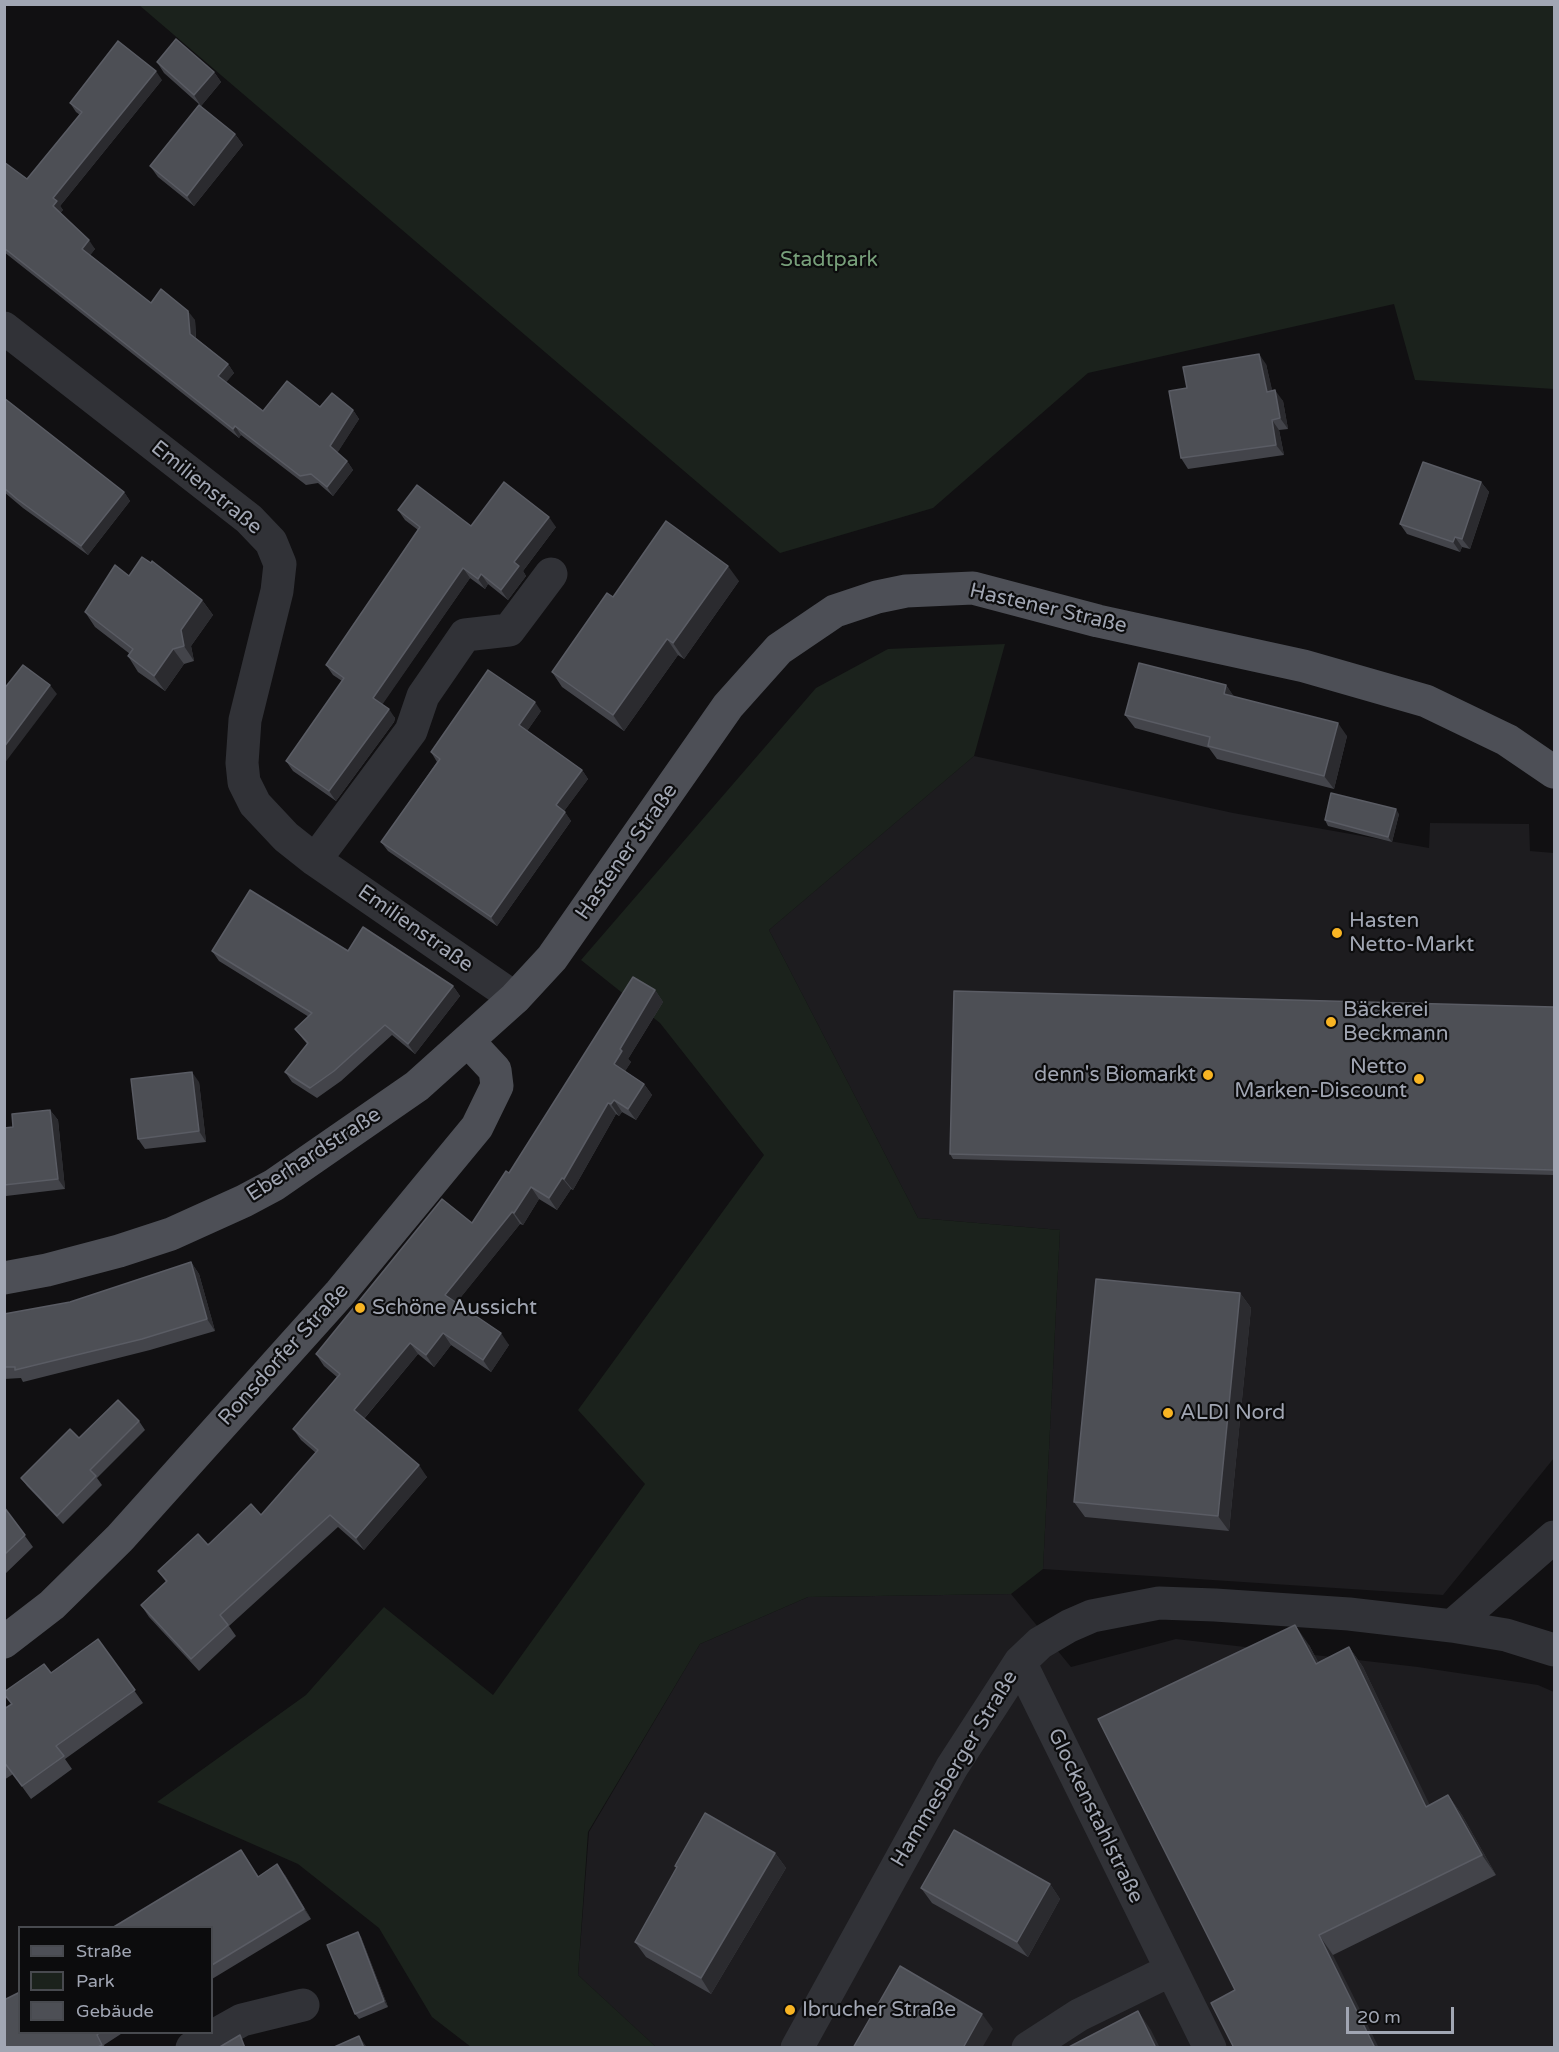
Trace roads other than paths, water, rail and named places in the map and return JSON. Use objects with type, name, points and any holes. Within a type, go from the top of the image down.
[{"type":"main road","name":"Hastener Straße","points":[[468,1041],[552,958],[728,706],[779,649],[836,610],[877,597],[906,591],[973,588],[1098,621],[1304,666],[1426,700],[1507,740],[1554,772]]},
{"type":"main road","name":"Eberhardstraße","points":[[4,1278],[47,1270],[119,1251],[171,1234],[244,1201],[273,1185],[380,1114],[468,1041]]},
{"type":"main road","name":"Ronsdorfer Straße","points":[[4,1642],[52,1605],[120,1538],[340,1293],[477,1127],[497,1086],[495,1070],[468,1041]]},
{"type":"street","name":"Emilienstraße","points":[[4,328],[249,519],[272,542],[280,564],[277,591],[245,720],[242,763],[244,782],[255,804],[286,837],[315,860],[514,998]]},
{"type":"street","points":[[315,860],[411,731],[423,696],[465,636],[509,630],[551,574]]},
{"type":"street","points":[[1452,1626],[1554,1537]]},
{"type":"street","name":"Hammesberger Straße","points":[[796,2048],[952,1767],[1020,1662],[1040,1643],[1084,1619],[1159,1603],[1337,1614],[1452,1626],[1506,1635],[1554,1650]]},
{"type":"street","name":"Glockenstahlstraße","points":[[1020,1662],[1210,2048]]},
{"type":"street","points":[[1029,2048],[1079,2015],[1171,1970]]},
{"type":"street","points":[[192,2048],[242,2020],[303,2005]]},
{"type":"place","name":"Hasten Netto-Markt","points":[[1337,933]]},
{"type":"place","name":"Bäckerei Beckmann","points":[[1331,1022]]},
{"type":"place","name":"denn's Biomarkt","points":[[1208,1075]]},
{"type":"place","name":"Netto Marken-Discount","points":[[1419,1079]]},
{"type":"place","name":"Schöne Aussicht","points":[[360,1308]]},
{"type":"place","name":"ALDI Nord","points":[[1168,1413]]},
{"type":"place","name":"Ibrucher Straße","points":[[790,2010]]},
{"type":"park label","name":"Stadtpark","points":[[829,260]]}]
